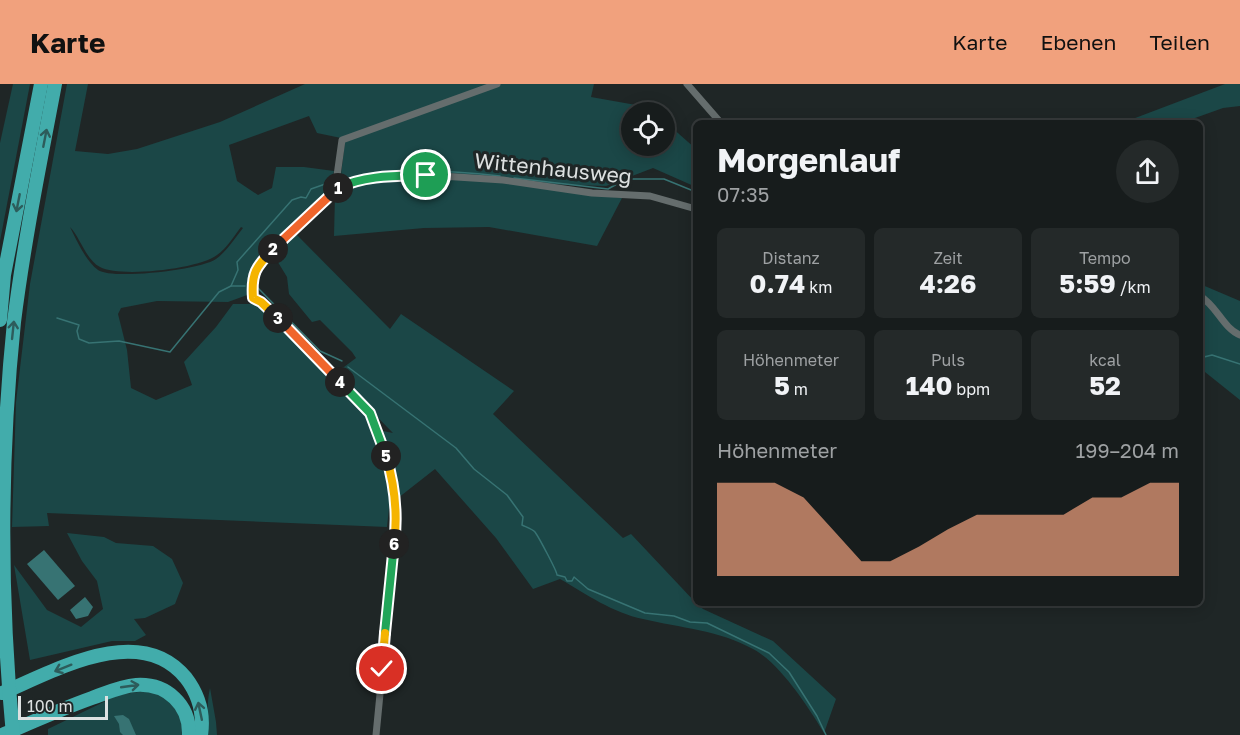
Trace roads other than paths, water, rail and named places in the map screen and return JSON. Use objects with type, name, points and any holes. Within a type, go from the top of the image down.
[{"type":"highway","points":[[0,320],[2,290],[40,84]]},
{"type":"highway","points":[[14,735],[4,689],[2,520],[7,396],[14,320],[27,232],[56,84]]},
{"type":"highway","points":[[4,689],[80,661],[109,653],[136,652],[158,657],[179,670],[192,687],[201,712],[201,735]]},
{"type":"highway","points":[[2,735],[119,688],[145,684],[166,691],[178,700],[187,718],[189,735]]},
{"type":"highway","points":[[4,689],[18,735]]},
{"type":"street","points":[[335,190],[342,140],[497,84]]},
{"type":"street","points":[[687,84],[719,120]]},
{"type":"street","name":"Wittenhausweg","points":[[376,735],[390,569],[396,530],[393,478],[370,413],[266,306],[253,298],[252,275],[261,262],[335,190],[361,181],[386,177],[463,176],[592,193],[650,196],[693,208]]},
{"type":"street","points":[[1203,299],[1213,306],[1234,333],[1240,335]]},
{"type":"waterway","points":[[338,181],[378,173],[419,171],[500,176]]},
{"type":"waterway","points":[[514,178],[608,189],[626,179],[664,179],[693,191]]},
{"type":"waterway","points":[[57,318],[79,325],[77,331],[79,339],[89,343],[119,341],[170,352],[219,292],[231,286],[238,270],[237,262],[292,200],[306,198],[311,189],[331,182]]},
{"type":"waterway","points":[[231,286],[245,286]]},
{"type":"waterway","points":[[256,286],[320,351],[342,361]]},
{"type":"waterway","points":[[1203,357],[1212,355],[1240,364]]},
{"type":"waterway","points":[[348,367],[456,448],[474,469],[507,495],[523,517],[522,525],[537,535],[557,575],[565,577],[567,581],[572,581],[574,577],[588,589],[645,613],[707,623],[769,653],[789,672],[817,716],[826,735]]}]
